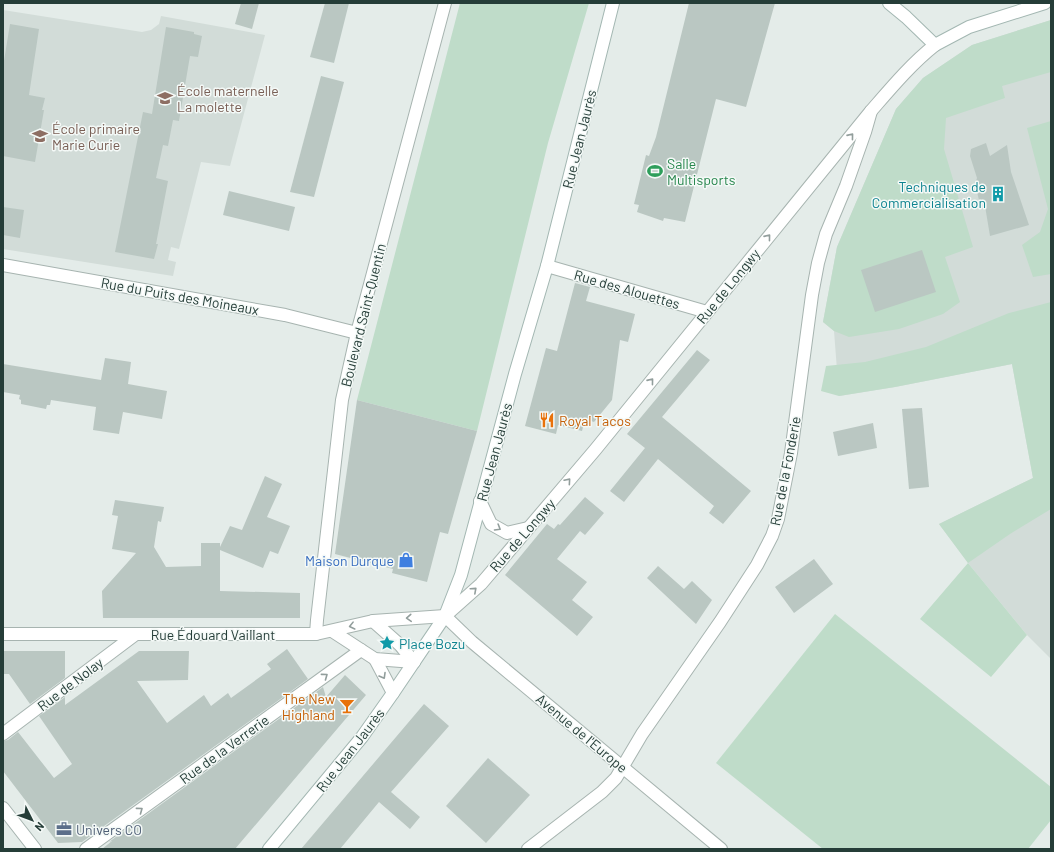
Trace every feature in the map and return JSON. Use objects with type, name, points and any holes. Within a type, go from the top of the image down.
[{"type":"street","name":"Boulevard Saint-Quentin","points":[[316,634],[317,614],[342,400],[357,332],[445,3]]},
{"type":"street","name":"Rue Jean Jaurès","points":[[269,849],[357,743],[393,694],[445,616],[461,575],[517,366],[547,266],[613,3]]},
{"type":"street","points":[[889,3],[935,45]]},
{"type":"street","name":"Rue de Longwy","points":[[445,616],[481,584],[595,450],[902,75],[935,45],[969,27],[1045,3]]},
{"type":"street","name":"Rue de la Fonderie","points":[[528,849],[602,792],[616,778],[642,734],[720,622],[757,565],[772,536],[778,520],[791,453],[812,295],[818,263],[826,234],[846,186],[871,111]]},
{"type":"street","name":"Rue du Puits des Moineaux","points":[[3,265],[277,314],[357,332]]},
{"type":"street","name":"Rue des Alouettes","points":[[547,266],[707,312]]},
{"type":"street","points":[[480,501],[491,524],[507,533],[528,528]]},
{"type":"street","name":"Avenue de l'Europe","points":[[445,616],[472,642],[721,849]]},
{"type":"street","name":"Rue Édouard Vaillant","points":[[3,634],[316,634],[373,621],[445,616]]},
{"type":"street","points":[[373,621],[400,645],[414,662]]},
{"type":"street","points":[[332,631],[375,659],[414,662]]},
{"type":"street","name":"Rue de Nolay","points":[[3,734],[136,634]]},
{"type":"street","name":"Rue de la Verrerie","points":[[86,849],[361,650]]},
{"type":"street","points":[[375,659],[393,694]]},
{"type":"street","points":[[3,808],[35,849]]},
{"type":"shaded area","name":"École maternelle La molette","points":[[3,10],[142,32],[151,30],[159,24],[161,16],[265,35],[230,166],[201,162],[179,249],[171,247],[168,260],[176,262],[173,276],[3,249]]},
{"type":"shaded area","points":[[1051,20],[1051,659],[1027,635],[968,563],[939,524],[1033,478],[1012,364],[895,387],[839,396],[834,331],[823,322],[837,247],[896,109],[923,78],[972,45]]},
{"type":"green space","points":[[460,3],[589,3],[548,143],[477,431],[357,400]]},
{"type":"green space","points":[[1051,20],[1051,72],[1002,86],[1005,98],[946,118],[944,149],[973,247],[945,257],[960,302],[943,314],[899,329],[849,337],[834,331],[823,322],[837,247],[896,109],[923,78],[972,45]]},
{"type":"green space","points":[[1051,121],[1051,274],[1033,277],[1022,245],[1040,232],[1048,209],[1027,128]]},
{"type":"green space","points":[[1051,302],[1051,509],[1010,534],[968,563],[939,524],[1033,478],[1012,364],[895,387],[839,396],[821,391],[826,366],[865,362],[926,347],[1009,313]]},
{"type":"green space","points":[[968,563],[1027,635],[991,677],[920,619]]},
{"type":"green space","points":[[835,614],[1051,787],[1051,820],[1028,849],[823,849],[716,763]]},
{"type":"building","points":[[241,3],[259,3],[252,29],[235,24]]},
{"type":"building","points":[[325,3],[349,3],[334,63],[310,57]]},
{"type":"building","points":[[689,3],[775,3],[746,107],[716,99],[685,222],[664,218],[663,221],[637,212],[639,205],[634,204],[646,155],[649,156],[656,137]]},
{"type":"building","points":[[10,24],[39,29],[29,95],[45,98],[35,162],[3,156],[3,67]]},
{"type":"building","points":[[166,27],[194,32],[194,34],[202,36],[198,57],[190,56],[179,121],[173,120],[168,146],[163,145],[156,178],[168,181],[156,244],[158,244],[154,259],[115,252],[143,112],[152,114]]},
{"type":"building","points":[[321,76],[344,82],[314,197],[290,192]]},
{"type":"building","name":"Techniques de Commercialisation","points":[[986,143],[990,156],[1007,145],[1011,172],[1029,225],[990,236],[984,200],[979,200],[975,184],[977,178],[970,156],[971,149]]},
{"type":"building","points":[[229,191],[295,207],[289,231],[223,215]]},
{"type":"building","points":[[3,207],[24,210],[20,238],[3,235]]},
{"type":"building","points":[[922,250],[936,292],[875,312],[861,270]]},
{"type":"building","points":[[575,283],[590,287],[586,301],[635,314],[628,342],[620,340],[612,400],[594,422],[585,419],[582,431],[558,425],[556,434],[525,426],[546,348],[557,351]]},
{"type":"building","points":[[697,350],[710,360],[662,417],[751,491],[723,524],[709,513],[714,506],[658,459],[624,502],[610,491],[645,448],[627,434]]},
{"type":"building","points":[[105,358],[131,362],[128,384],[167,391],[162,419],[123,412],[119,434],[93,430],[96,407],[51,400],[50,405],[47,405],[46,409],[21,404],[21,400],[19,399],[20,395],[3,392],[3,364],[101,380]]},
{"type":"building","points":[[357,400],[477,431],[448,534],[440,532],[427,582],[392,573],[393,569],[335,554]]},
{"type":"building","points":[[922,408],[929,487],[909,489],[902,409]]},
{"type":"building","points":[[873,423],[877,448],[838,456],[833,432]]},
{"type":"building","points":[[265,476],[282,484],[267,517],[290,526],[278,554],[270,551],[263,568],[220,550],[220,591],[300,593],[300,618],[103,618],[102,591],[136,553],[112,549],[118,516],[112,515],[115,500],[164,507],[161,522],[158,521],[154,547],[166,567],[201,566],[201,543],[220,543],[220,547],[230,526],[242,530]]},
{"type":"building","points":[[585,497],[604,513],[585,535],[580,531],[557,559],[587,582],[572,600],[593,617],[577,636],[505,575],[547,524],[554,529],[558,524],[560,525]]},
{"type":"building","points":[[814,559],[833,584],[794,613],[775,587]]},
{"type":"building","points":[[658,566],[684,589],[692,581],[712,600],[696,624],[647,578]]},
{"type":"building","points":[[287,649],[308,679],[82,842],[58,843],[3,771],[3,741],[8,740],[18,732],[54,778],[72,764],[39,716],[65,697],[65,705],[139,651],[189,651],[188,680],[137,681],[167,723],[204,695],[211,706],[228,693],[231,698],[271,669],[267,664]]},
{"type":"building","points":[[3,651],[65,651],[65,678],[30,704],[9,674],[3,674]]},
{"type":"building","points":[[345,675],[366,695],[235,849],[102,849],[112,841],[109,842],[323,687],[326,697]]},
{"type":"building","points":[[424,704],[449,726],[391,792],[420,817],[410,829],[379,802],[340,849],[301,849]]},
{"type":"building","points":[[488,758],[530,795],[486,843],[446,806]]},
{"type":"place","name":"École maternelle La molette","points":[[165,98]]},
{"type":"place","name":"École primaire Marie Curie","points":[[40,136]]},
{"type":"place","name":"Salle Multisports","points":[[655,171]]},
{"type":"place","name":"Techniques de Commercialisation","points":[[998,194]]},
{"type":"place","name":"Royal Tacos","points":[[547,420]]},
{"type":"place","name":"Maison Durque","points":[[406,560]]},
{"type":"place","name":"Place Bozu","points":[[387,643]]},
{"type":"place","name":"The New Highland","points":[[347,706]]},
{"type":"place","name":"Univers CO","points":[[64,829]]}]
